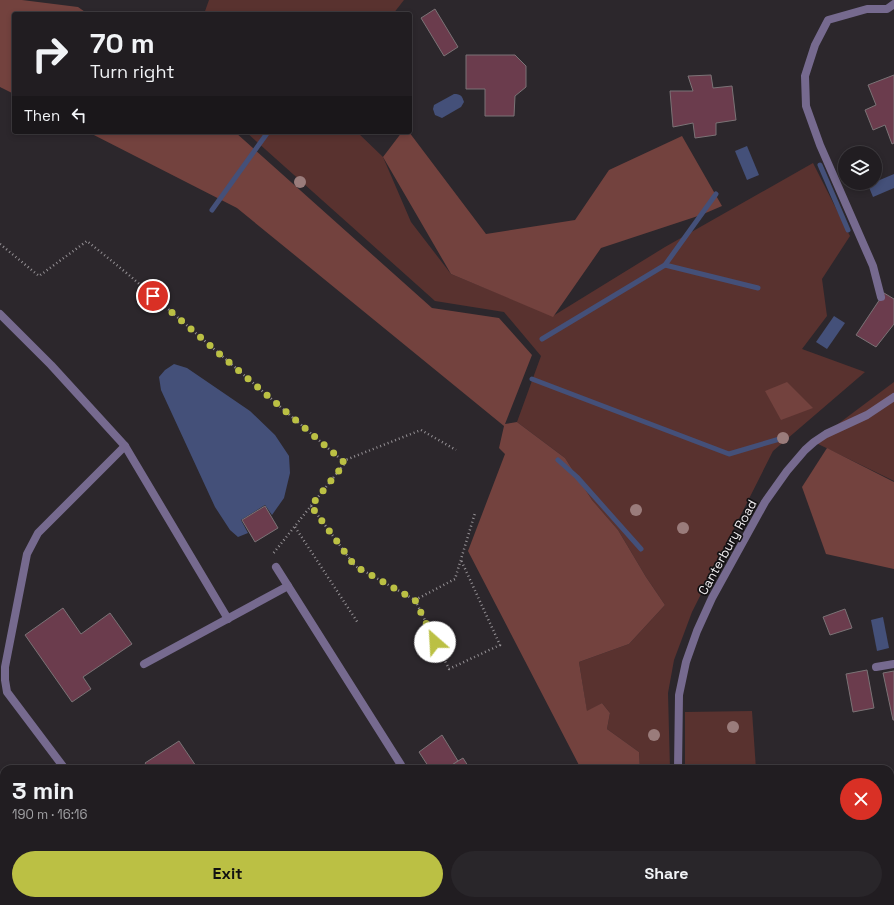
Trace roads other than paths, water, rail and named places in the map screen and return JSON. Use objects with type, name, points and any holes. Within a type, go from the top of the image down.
[{"type":"street","points":[[881,297],[873,266],[820,145],[808,112],[806,106],[805,76],[815,45],[828,20],[868,9],[887,9],[894,4]]},
{"type":"street","points":[[0,314],[51,365],[125,446],[228,619]]},
{"type":"street","name":"Canterbury Road","points":[[678,765],[679,694],[686,662],[712,598],[765,502],[787,471],[814,442],[826,434],[867,415],[894,396]]},
{"type":"street","points":[[62,765],[7,692],[5,667],[28,554],[33,542],[38,533],[125,446]]},
{"type":"street","points":[[276,567],[401,765]]},
{"type":"street","points":[[144,664],[288,586]]},
{"type":"street","points":[[876,667],[894,664]]},
{"type":"water","points":[[454,94],[460,95],[463,98],[464,102],[461,107],[442,118],[435,115],[433,109],[434,105]]},
{"type":"water","points":[[747,146],[759,175],[747,180],[735,151]]},
{"type":"water","points":[[894,174],[894,188],[873,197],[870,190],[882,190],[882,179]]},
{"type":"water","points":[[834,316],[845,323],[827,349],[816,342]]},
{"type":"water","points":[[174,364],[187,368],[250,411],[275,435],[289,456],[290,473],[284,498],[272,515],[265,505],[241,520],[248,533],[238,537],[230,530],[215,507],[161,390],[159,377],[165,370]]},
{"type":"water","points":[[883,617],[889,648],[877,651],[871,620]]},
{"type":"waterway","points":[[212,210],[267,134]]},
{"type":"waterway","points":[[820,165],[848,230]]},
{"type":"waterway","points":[[542,339],[665,265],[716,194]]},
{"type":"waterway","points":[[665,265],[758,288]]},
{"type":"waterway","points":[[532,379],[729,454],[783,438]]},
{"type":"waterway","points":[[558,460],[577,477],[641,549]]}]
